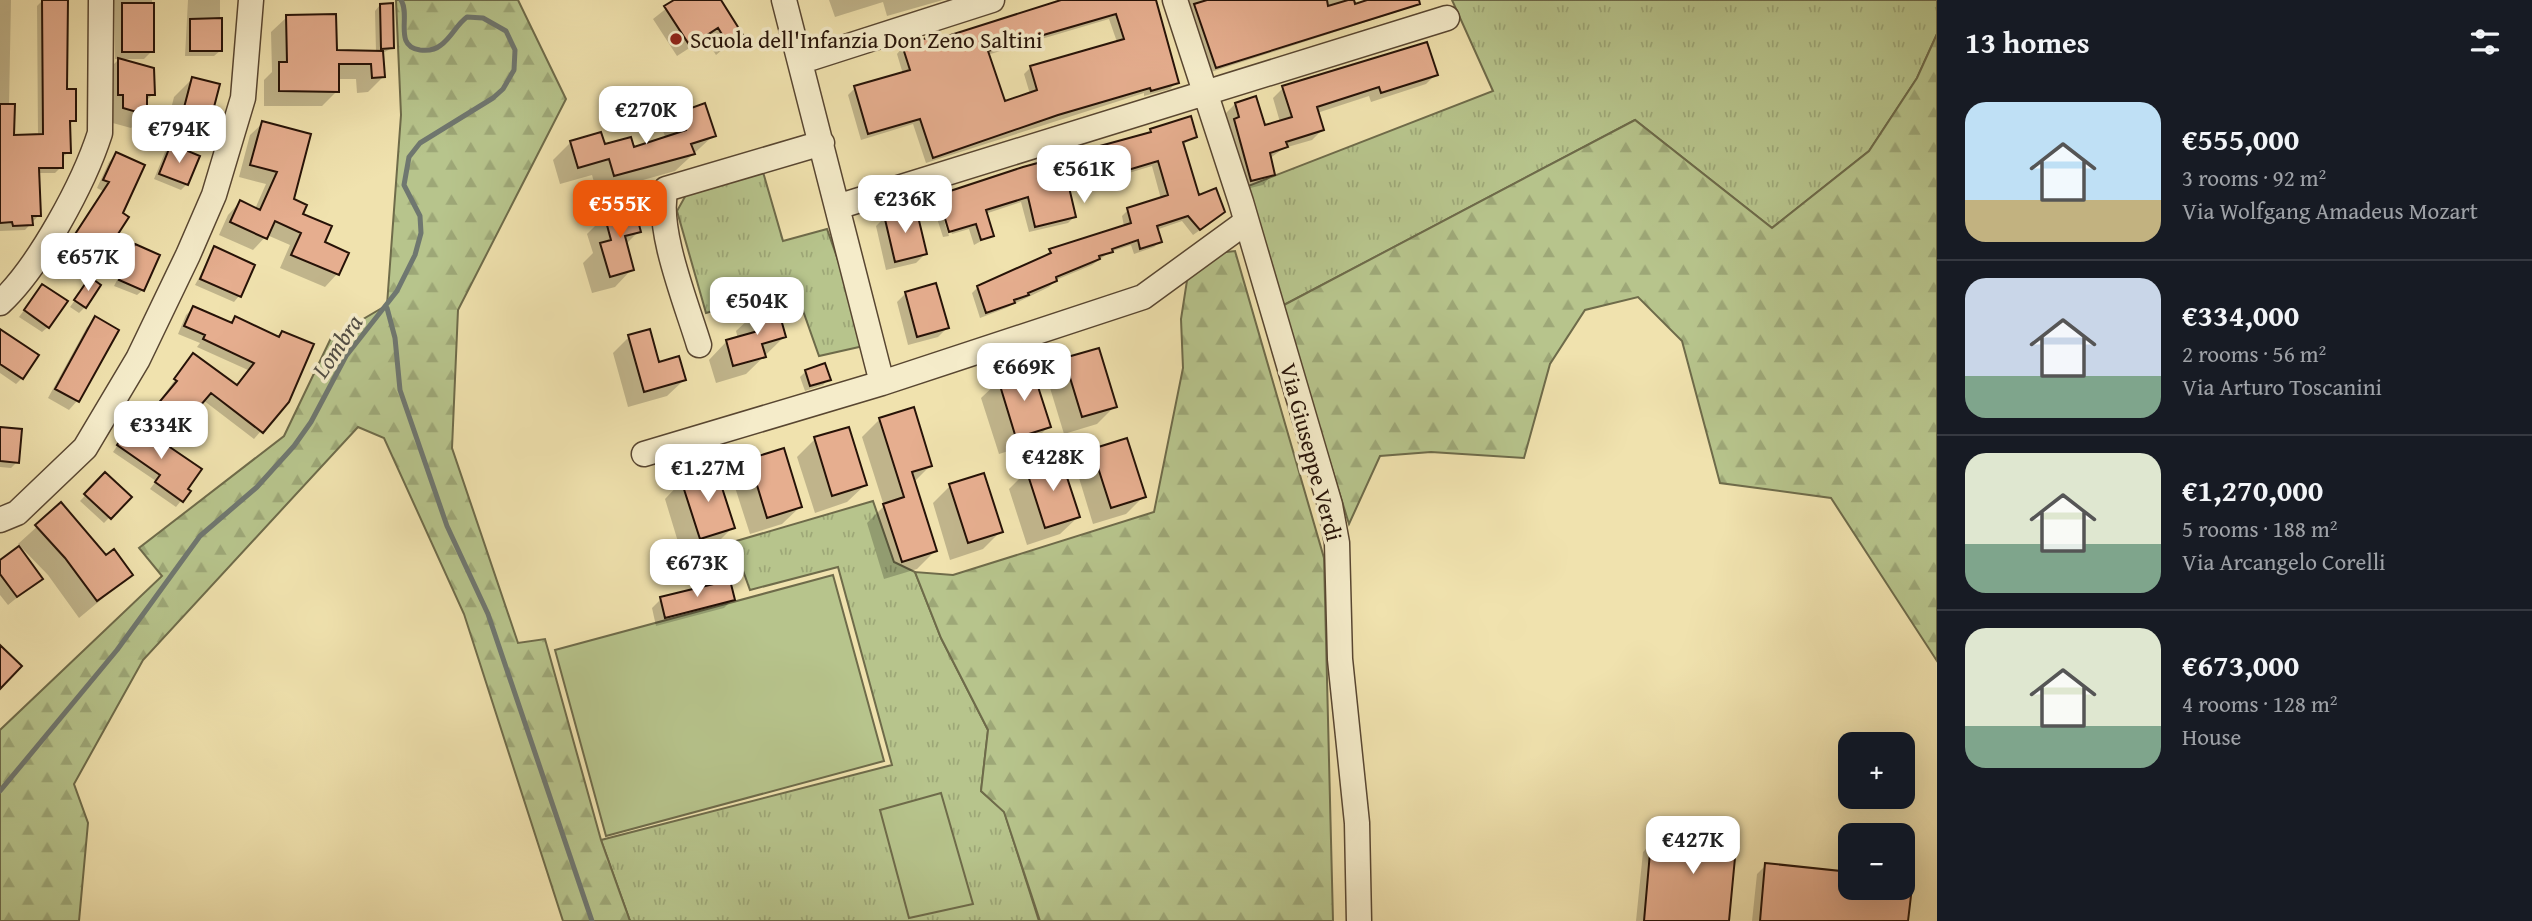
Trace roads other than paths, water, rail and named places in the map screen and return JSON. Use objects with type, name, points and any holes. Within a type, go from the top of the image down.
[{"type":"street","points":[[0,303],[41,248],[77,189],[94,151],[100,132],[101,0]]},
{"type":"street","points":[[0,520],[17,513],[85,448],[138,359],[214,195],[240,111],[251,0]]},
{"type":"street","points":[[785,0],[882,383]]},
{"type":"street","points":[[802,61],[992,0]]},
{"type":"street","name":"Via Giuseppe Verdi","points":[[1175,0],[1246,222],[1330,505],[1337,543],[1340,659],[1357,823],[1359,921]]},
{"type":"street","points":[[838,207],[1447,18]]},
{"type":"street","points":[[699,345],[664,225],[662,202],[666,189],[822,144]]},
{"type":"street","points":[[644,454],[882,383],[1143,297],[1246,222]]},
{"type":"waterway","name":"Lombra","points":[[0,791],[117,650],[200,536],[257,487],[294,446],[311,422],[346,356],[397,291],[415,255],[421,233],[420,216],[404,185],[409,157],[420,143],[493,98],[503,89],[514,70],[515,50],[506,31],[483,18],[467,17],[445,42],[436,48],[423,50],[412,47],[405,37],[404,7],[401,0]]},
{"type":"waterway","points":[[387,308],[395,338],[400,390],[447,526],[488,614],[592,921]]},
{"type":"place","name":"Scuola dell'Infanzia Don Zeno Saltini","points":[[676,39]]}]
